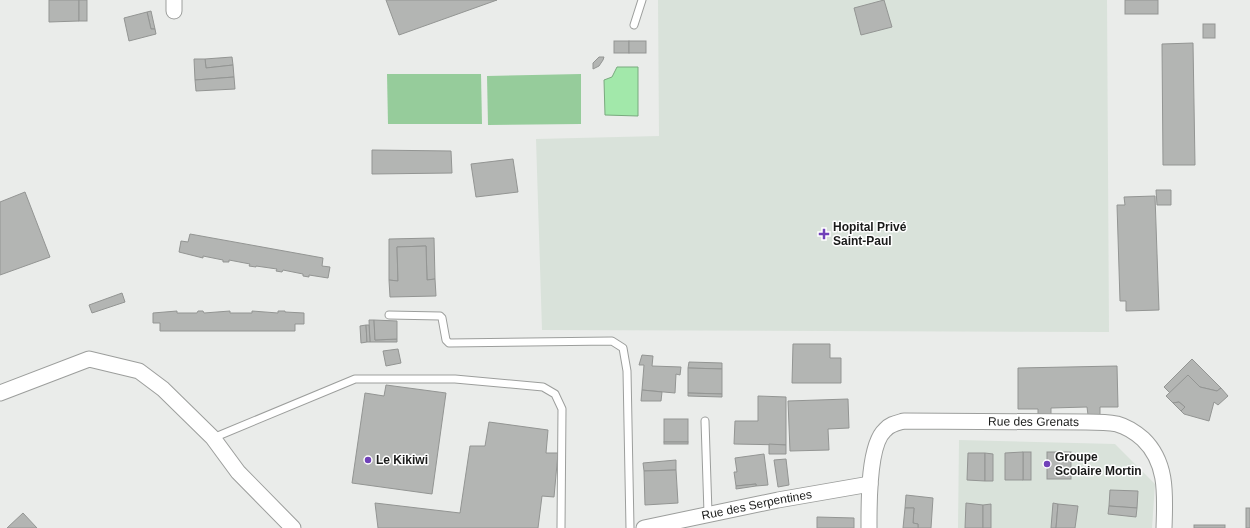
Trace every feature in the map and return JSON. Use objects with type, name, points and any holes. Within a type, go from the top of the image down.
[{"type":"street","points":[[0,393],[89,359],[139,371],[163,389],[214,438],[238,472],[293,528]]},
{"type":"street","name":"Rue des Grenats","points":[[869,528],[870,484],[875,446],[878,438],[884,430],[898,422],[1086,422],[1116,424],[1130,428],[1149,445],[1158,459],[1165,492],[1164,528]]},
{"type":"street","name":"Rue des Serpentines","points":[[644,528],[708,513],[870,484]]},
{"type":"lane","points":[[634,25],[642,0]]},
{"type":"lane","points":[[389,315],[440,316],[442,318],[446,340],[449,343],[612,341],[623,348],[627,371],[630,528]]},
{"type":"lane","points":[[214,438],[354,379],[455,379],[543,387],[555,394],[562,409],[561,528]]},
{"type":"lane","points":[[704,421],[708,513]]},
{"type":"shaded area","name":"Hopital Privé Saint-Paul","points":[[658,0],[1107,0],[1109,332],[542,330],[536,139],[659,136]]},
{"type":"shaded area","points":[[617,67],[638,67],[638,116],[605,115],[604,80],[612,77]]},
{"type":"shaded area","points":[[387,74],[481,74],[482,124],[388,124]]},
{"type":"shaded area","points":[[581,74],[581,124],[488,125],[487,76]]},
{"type":"shaded area","name":"Groupe Scolaire Mortin","points":[[959,440],[1115,444],[1155,484],[1152,528],[958,528]]},
{"type":"building","points":[[49,0],[79,0],[79,21],[49,22]]},
{"type":"building","points":[[79,0],[87,0],[87,21],[79,21]]},
{"type":"building","points":[[386,0],[497,0],[399,35]]},
{"type":"building","points":[[884,0],[892,27],[861,35],[854,8]]},
{"type":"building","points":[[1125,0],[1158,0],[1158,14],[1125,14]]},
{"type":"building","points":[[151,11],[155,29],[151,29],[147,12]]},
{"type":"building","points":[[147,12],[151,29],[155,29],[156,34],[129,41],[124,18]]},
{"type":"building","points":[[1203,24],[1215,24],[1215,38],[1203,38]]},
{"type":"building","points":[[614,41],[629,41],[629,53],[614,53]]},
{"type":"building","points":[[629,41],[646,41],[646,53],[629,53]]},
{"type":"building","points":[[1193,43],[1195,165],[1163,165],[1162,44]]},
{"type":"building","points":[[232,57],[233,65],[206,68],[205,59]]},
{"type":"building","points":[[599,57],[604,57],[599,66],[593,69],[593,63]]},
{"type":"building","points":[[194,59],[205,59],[206,68],[233,65],[234,77],[195,80]]},
{"type":"building","points":[[234,77],[235,89],[196,91],[195,80]]},
{"type":"building","points":[[372,150],[451,151],[452,173],[372,174]]},
{"type":"building","points":[[513,159],[518,192],[476,197],[471,164]]},
{"type":"building","points":[[1156,190],[1171,190],[1171,205],[1157,205]]},
{"type":"building","points":[[25,192],[50,257],[0,275],[0,202]]},
{"type":"building","points":[[1155,196],[1159,310],[1126,311],[1126,301],[1120,301],[1117,205],[1125,205],[1124,197]]},
{"type":"building","points":[[190,234],[323,258],[322,266],[330,267],[328,278],[309,275],[309,277],[303,276],[303,274],[283,270],[282,272],[276,271],[277,269],[249,266],[250,264],[229,260],[229,262],[223,262],[223,260],[203,256],[203,258],[179,252],[181,241],[188,242]]},
{"type":"building","points":[[434,238],[435,279],[427,280],[426,246],[397,247],[398,281],[389,280],[389,239]]},
{"type":"building","points":[[426,246],[427,280],[435,279],[436,296],[390,297],[389,280],[398,281],[397,247]]},
{"type":"building","points":[[122,293],[125,302],[92,313],[89,305]]},
{"type":"building","points":[[177,311],[177,313],[197,313],[198,311],[203,311],[204,313],[230,311],[230,313],[252,313],[252,311],[278,313],[278,311],[285,311],[304,313],[304,324],[295,324],[295,331],[160,331],[160,323],[153,323],[153,313]]},
{"type":"building","points":[[369,320],[374,320],[375,340],[397,339],[397,342],[370,342]]},
{"type":"building","points":[[374,320],[397,321],[397,339],[375,340]]},
{"type":"building","points":[[366,325],[367,342],[361,343],[360,326]]},
{"type":"building","points":[[366,325],[369,325],[370,342],[367,342]]},
{"type":"building","points":[[793,344],[830,344],[830,358],[841,358],[841,383],[792,383]]},
{"type":"building","points":[[398,349],[401,363],[386,366],[383,351]]},
{"type":"building","points":[[642,355],[653,356],[652,366],[681,367],[680,375],[676,374],[675,393],[642,390],[644,365],[639,365]]},
{"type":"building","points":[[1192,359],[1221,388],[1217,391],[1200,387],[1188,375],[1170,393],[1164,387]]},
{"type":"building","points":[[689,362],[722,363],[722,369],[688,368]]},
{"type":"building","points":[[1117,366],[1118,407],[1100,407],[1100,415],[1088,415],[1087,407],[1051,408],[1051,415],[1038,415],[1038,409],[1018,409],[1018,368]]},
{"type":"building","points":[[688,368],[722,369],[722,394],[688,393]]},
{"type":"building","points":[[1188,375],[1200,387],[1217,391],[1221,388],[1228,396],[1218,405],[1214,402],[1209,421],[1184,414],[1181,411],[1185,407],[1179,402],[1173,403],[1166,396]]},
{"type":"building","points":[[386,385],[446,393],[432,494],[352,483],[365,393],[384,396]]},
{"type":"building","points":[[642,390],[662,392],[661,401],[641,401]]},
{"type":"building","points":[[688,393],[722,394],[722,397],[688,396]]},
{"type":"building","points":[[758,396],[786,397],[786,445],[734,444],[735,421],[758,421]]},
{"type":"building","points":[[848,399],[849,428],[828,429],[829,450],[790,451],[788,401]]},
{"type":"building","points":[[1179,402],[1185,407],[1181,411],[1173,403]]},
{"type":"building","points":[[664,419],[688,419],[688,442],[664,442]]},
{"type":"building","points":[[489,422],[548,430],[546,453],[558,453],[554,497],[542,496],[538,528],[378,528],[375,503],[460,513],[470,446],[485,446]]},
{"type":"building","points":[[664,442],[688,442],[688,444],[664,444]]},
{"type":"building","points":[[769,444],[786,445],[786,454],[769,454]]},
{"type":"building","points":[[1023,452],[1031,452],[1031,480],[1023,480]]},
{"type":"building","points":[[1023,452],[1023,480],[1005,480],[1005,453]]},
{"type":"building","points":[[1047,452],[1071,452],[1071,479],[1047,479]]},
{"type":"building","points":[[968,453],[985,453],[985,481],[967,480]]},
{"type":"building","points":[[985,453],[993,454],[993,481],[985,481]]},
{"type":"building","points":[[764,454],[768,485],[756,486],[756,484],[736,486],[734,472],[737,472],[735,458]]},
{"type":"building","points":[[786,459],[789,485],[778,487],[774,460]]},
{"type":"building","points":[[676,460],[676,470],[644,471],[643,463]]},
{"type":"building","points":[[676,470],[678,503],[645,505],[644,471]]},
{"type":"building","points":[[756,484],[756,486],[736,489],[736,486]]},
{"type":"building","points":[[1110,490],[1138,491],[1137,508],[1109,506]]},
{"type":"building","points":[[906,495],[933,498],[931,528],[918,528],[918,524],[913,523],[914,508],[905,508]]},
{"type":"building","points":[[966,503],[983,505],[983,528],[965,528]]},
{"type":"building","points":[[1053,503],[1058,504],[1056,528],[1051,528]]},
{"type":"building","points":[[991,504],[991,528],[983,528],[983,505]]},
{"type":"building","points":[[1058,504],[1078,506],[1075,528],[1056,528]]},
{"type":"building","points":[[1109,506],[1137,508],[1136,517],[1108,514]]},
{"type":"building","points":[[905,508],[914,508],[913,523],[918,524],[918,528],[903,528]]},
{"type":"building","points":[[1246,508],[1250,508],[1250,528],[1246,528]]},
{"type":"building","points":[[23,513],[37,528],[7,528]]},
{"type":"building","points":[[817,517],[854,518],[854,528],[817,528]]},
{"type":"building","points":[[1194,525],[1225,525],[1225,528],[1194,528]]},
{"type":"place","name":"Hopital Privé Saint-Paul","points":[[824,234]]},
{"type":"place","name":"Le Kikiwi","points":[[368,460]]},
{"type":"place","name":"Groupe Scolaire Mortin","points":[[1047,464]]}]
